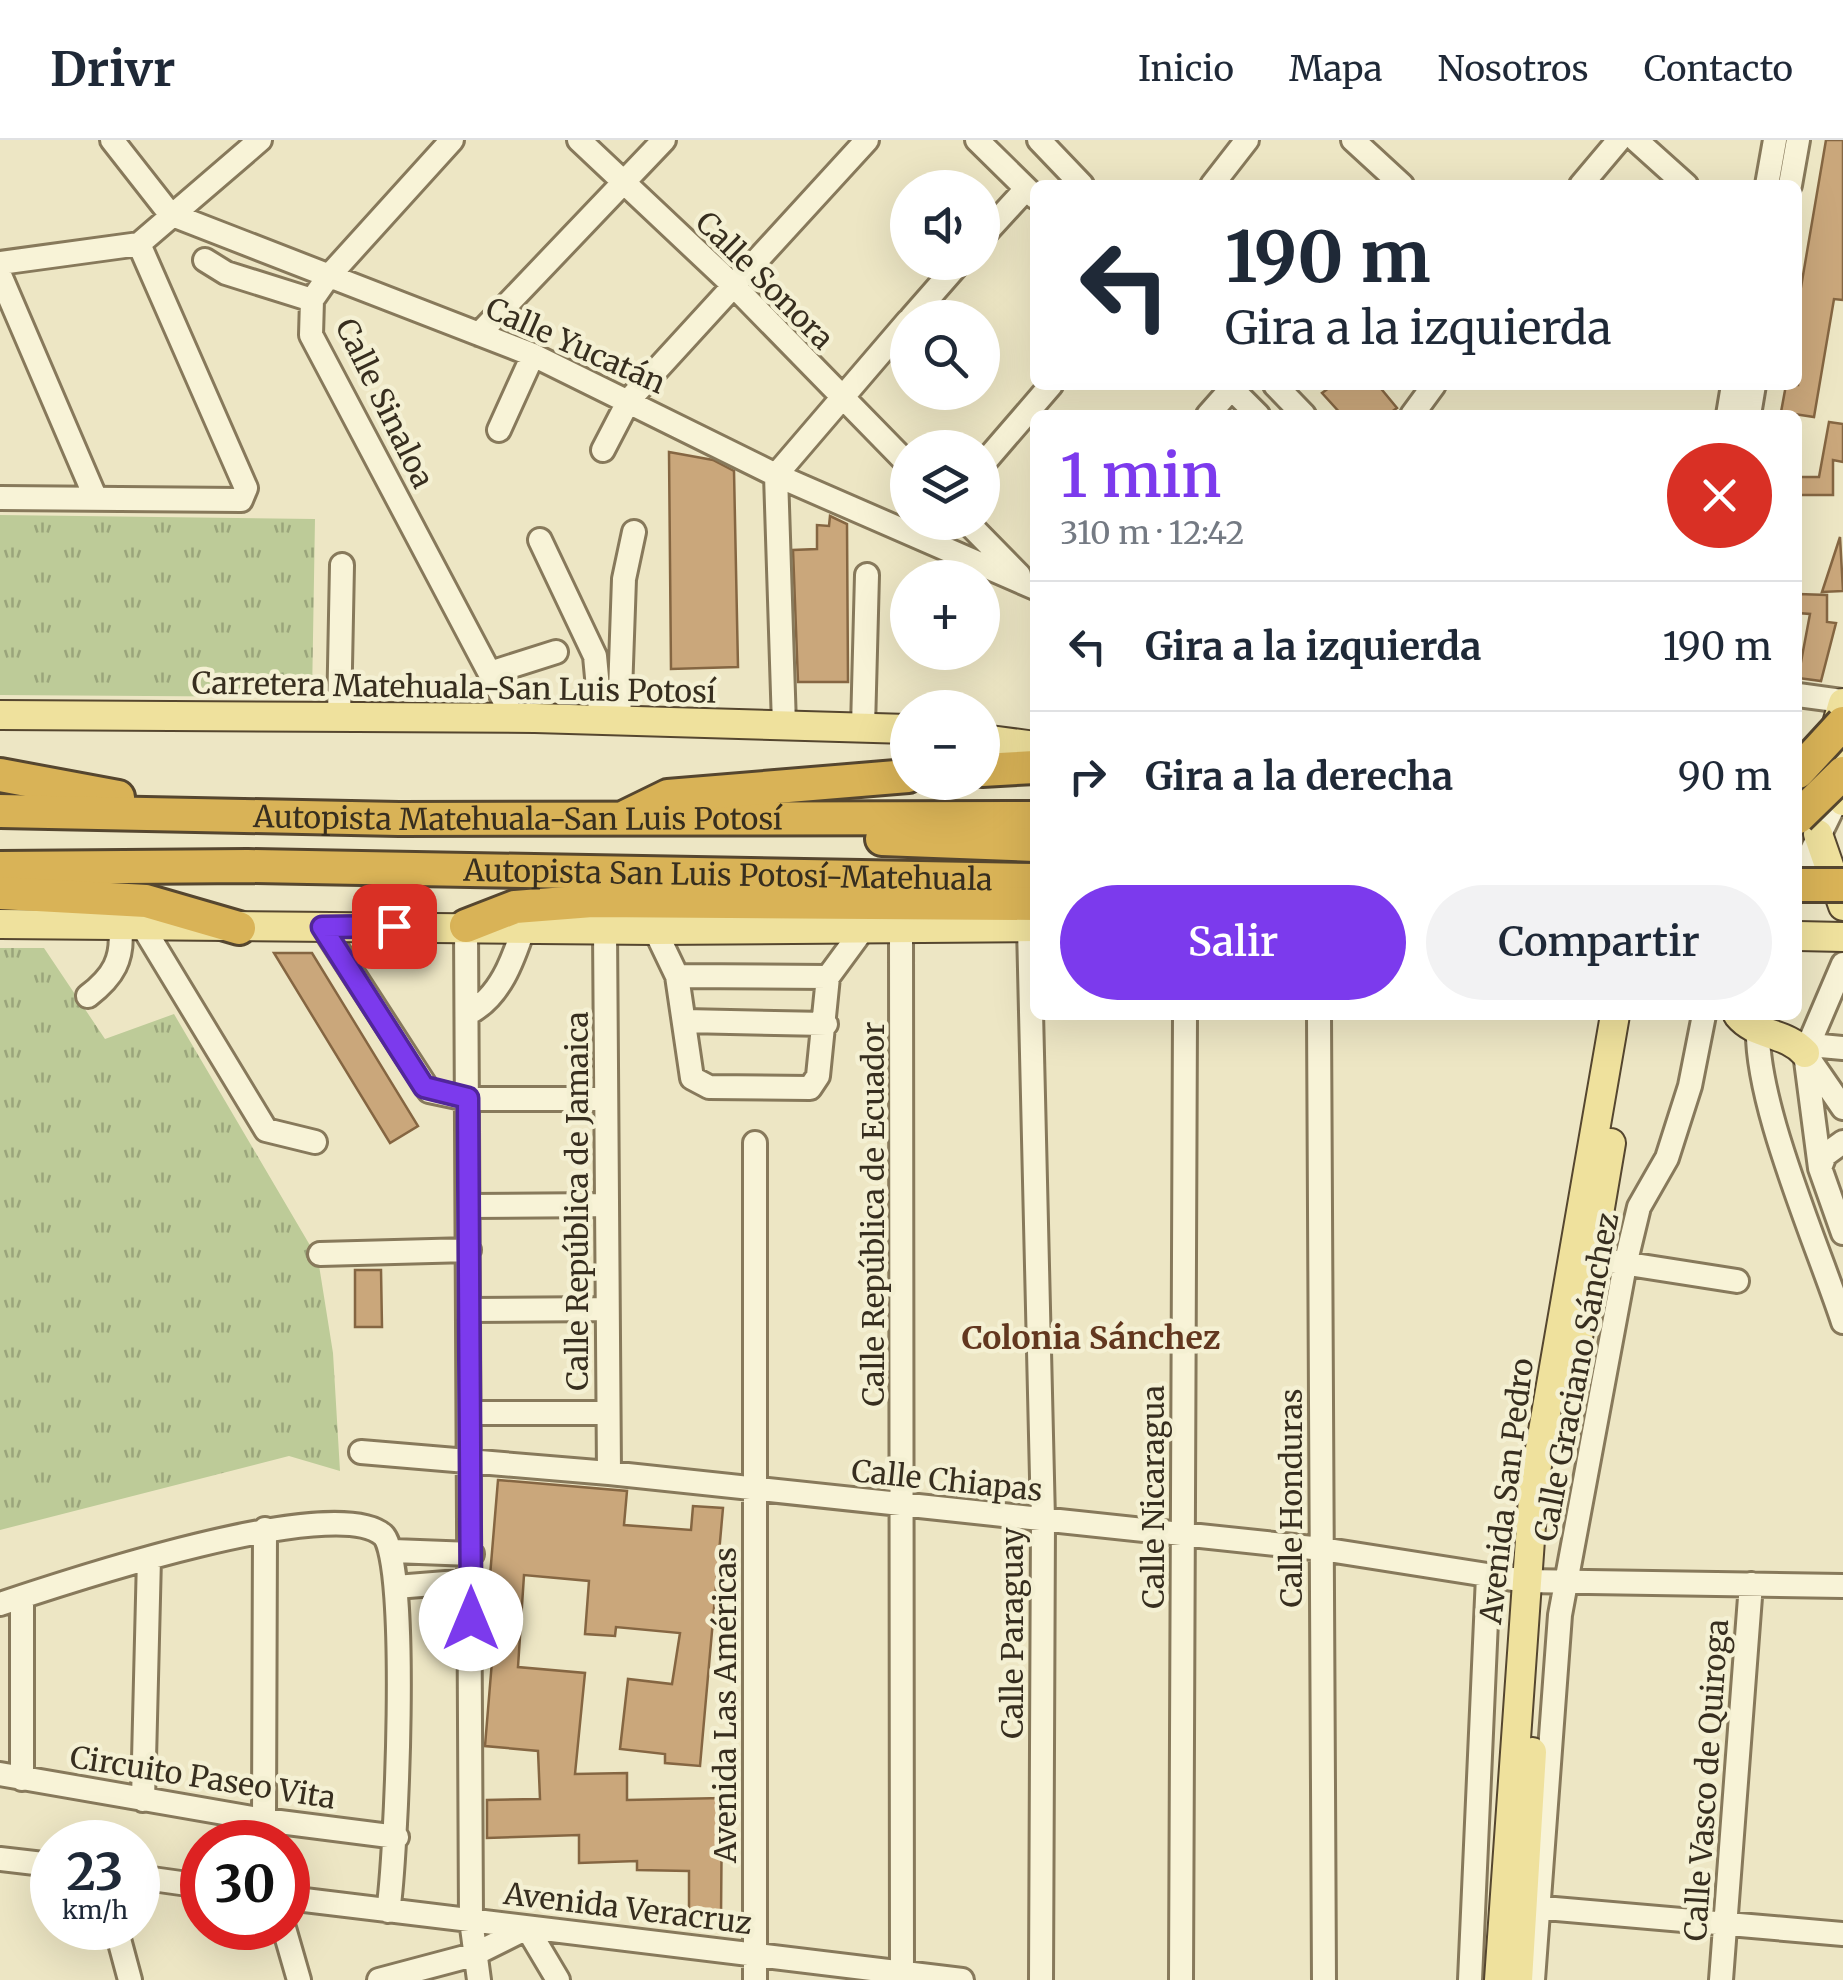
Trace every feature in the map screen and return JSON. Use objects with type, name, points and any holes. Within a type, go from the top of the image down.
[{"type":"highway","points":[[1802,767],[1841,713]]},
{"type":"highway","points":[[1000,769],[1030,766]]},
{"type":"highway","points":[[0,775],[206,814]]},
{"type":"highway","points":[[632,820],[668,796],[890,778]]},
{"type":"highway","points":[[1802,816],[1842,795]]},
{"type":"highway","name":"Autopista Matehuala-San Luis Potosí","points":[[0,811],[632,820],[707,833],[998,831]]},
{"type":"highway","points":[[998,831],[1030,820]]},
{"type":"highway","points":[[998,831],[1030,843]]},
{"type":"highway","name":"Autopista San Luis Potosí-Matehuala","points":[[0,868],[248,866],[1021,908]]},
{"type":"highway","points":[[1802,882],[1843,885]]},
{"type":"highway","points":[[0,893],[146,901],[240,928]]},
{"type":"highway","points":[[466,926],[516,907],[592,901],[1021,908]]},
{"type":"main road","points":[[1802,759],[1841,713]]},
{"type":"main road","points":[[1802,795],[1842,795],[1841,713]]},
{"type":"main road","name":"Carretera Matehuala-San Luis Potosí","points":[[0,715],[514,718],[890,729]]},
{"type":"main road","points":[[1000,742],[1030,745]]},
{"type":"main road","points":[[1802,816],[1843,906]]},
{"type":"main road","points":[[0,924],[864,928],[902,927],[1021,908]]},
{"type":"main road","points":[[1802,936],[1843,937]]},
{"type":"main road","name":"Avenida San Pedro","points":[[1518,1980],[1520,1905],[1553,1485],[1614,1020]]},
{"type":"main road","name":"Avenida San Pedro","points":[[1582,1256],[1632,1020]]},
{"type":"main road","points":[[1751,1020],[1784,1035],[1805,1053]]},
{"type":"main road","name":"Avenida San Pedro","points":[[1499,1980],[1520,1905],[1539,1756],[1544,1582]]},
{"type":"street","points":[[112,140],[170,214]]},
{"type":"street","points":[[0,263],[140,244],[170,214],[260,140]]},
{"type":"street","name":"Calle Sinaloa","points":[[452,140],[328,277],[312,300],[311,335],[514,718]]},
{"type":"street","name":"Calle Sonora","points":[[579,140],[623,186],[735,287],[890,447]]},
{"type":"street","points":[[479,334],[664,140]]},
{"type":"street","points":[[602,450],[629,400],[866,140]]},
{"type":"street","points":[[977,140],[1030,193],[1000,220]]},
{"type":"street","points":[[1038,140],[1077,180]]},
{"type":"street","points":[[1216,180],[1247,140]]},
{"type":"street","points":[[1353,140],[1390,180]]},
{"type":"street","points":[[1585,180],[1618,140]]},
{"type":"street","points":[[1636,140],[1680,180]]},
{"type":"street","points":[[1768,180],[1774,140]]},
{"type":"street","points":[[1791,180],[1798,140]]},
{"type":"street","name":"Calle Yucatán","points":[[170,214],[532,355],[776,475],[1030,586]]},
{"type":"street","points":[[0,498],[242,500],[246,488],[140,244]]},
{"type":"street","points":[[205,260],[226,273],[312,300]]},
{"type":"street","points":[[0,275],[96,499]]},
{"type":"street","points":[[926,300],[944,280]]},
{"type":"street","points":[[784,725],[776,475],[890,340]]},
{"type":"street","points":[[499,430],[532,355]]},
{"type":"street","points":[[1000,444],[1047,390]]},
{"type":"street","points":[[1212,410],[1228,390]]},
{"type":"street","points":[[1233,390],[1253,410]]},
{"type":"street","points":[[1280,390],[1299,410]]},
{"type":"street","points":[[610,720],[624,579],[634,532]]},
{"type":"street","points":[[540,540],[595,656],[610,720]]},
{"type":"street","points":[[985,540],[1030,585]]},
{"type":"street","points":[[339,717],[342,565]]},
{"type":"street","points":[[864,727],[867,575]]},
{"type":"street","points":[[490,674],[556,652]]},
{"type":"street","points":[[1802,697],[1841,713]]},
{"type":"street","name":"Calle Paraguay","points":[[1021,908],[1043,1520],[1041,1980]]},
{"type":"street","points":[[466,926],[471,1920],[472,1955],[478,1980]]},
{"type":"street","points":[[88,996],[112,978],[131,927],[266,1130],[316,1142]]},
{"type":"street","points":[[322,927],[424,1087],[468,1098],[606,1099]]},
{"type":"street","points":[[467,1014],[482,1006],[496,990],[524,927]]},
{"type":"street","name":"Calle República de Ecuador","points":[[902,927],[902,1976]]},
{"type":"street","name":"Calle República de Jamaica","points":[[605,928],[609,1474]]},
{"type":"street","points":[[655,930],[677,976],[692,1078],[709,1087],[810,1088],[818,1076],[828,977],[864,928]]},
{"type":"street","points":[[1817,1244],[1843,1234],[1820,1168],[1805,1053],[1843,964]]},
{"type":"street","points":[[677,976],[828,977]]},
{"type":"street","name":"Calle Nicaragua","points":[[1181,1980],[1185,1020]]},
{"type":"street","name":"Calle Honduras","points":[[1320,1020],[1324,1980]]},
{"type":"street","name":"Calle Graciano Sánchez","points":[[1544,1582],[1639,1207],[1667,1158],[1690,1086],[1703,1020]]},
{"type":"street","points":[[1751,1020],[1771,1110],[1843,1322]]},
{"type":"street","points":[[685,1021],[826,1024]]},
{"type":"street","points":[[1805,1053],[1821,1046],[1843,1048]]},
{"type":"street","points":[[1805,1053],[1843,1108]]},
{"type":"street","points":[[1820,1168],[1826,1155],[1843,1142]]},
{"type":"street","name":"Avenida Las Américas","points":[[755,1143],[755,1980]]},
{"type":"street","points":[[468,1206],[607,1205]]},
{"type":"street","points":[[320,1254],[469,1250]]},
{"type":"street","points":[[1582,1256],[1738,1280]]},
{"type":"street","points":[[469,1310],[608,1308]]},
{"type":"street","points":[[470,1413],[608,1413]]},
{"type":"street","name":"Calle Chiapas","points":[[361,1452],[609,1474],[1322,1549],[1544,1582],[1843,1586]]},
{"type":"street","points":[[11,1776],[11,1600],[149,1558],[265,1530],[338,1526],[375,1530],[392,1551],[396,1586],[397,1837],[388,1911]]},
{"type":"street","points":[[264,1820],[265,1530]]},
{"type":"street","points":[[392,1551],[472,1554]]},
{"type":"street","points":[[142,1800],[149,1558]]},
{"type":"street","points":[[1470,1980],[1488,1576]]},
{"type":"street","points":[[396,1586],[471,1582]]},
{"type":"street","name":"Calle Vasco de Quiroga","points":[[1721,1980],[1751,1584]]},
{"type":"street","name":"Circuito Paseo Vita","points":[[11,1776],[264,1820]]},
{"type":"street","name":"Circuito Paseo Vita","points":[[310,1826],[397,1837]]},
{"type":"street","points":[[0,1859],[30,1862]]},
{"type":"street","name":"Avenida Veracruz","points":[[310,1901],[755,1953],[902,1976],[962,1980]]},
{"type":"street","points":[[1533,1980],[1520,1905],[1843,1934]]},
{"type":"street","points":[[379,1980],[472,1955],[527,1928],[558,1980]]},
{"type":"street","points":[[122,1950],[130,1980]]},
{"type":"street","points":[[290,1950],[299,1980]]},
{"type":"green space","points":[[0,515],[315,519],[312,697],[0,695]]},
{"type":"green space","points":[[0,948],[44,948],[105,1039],[174,1014],[318,1259],[333,1353],[340,1471],[289,1456],[0,1530]]},
{"type":"building","points":[[1826,140],[1843,140],[1843,300],[1834,299],[1814,417],[1802,415],[1802,410],[1781,410],[1785,390],[1802,390],[1802,281]]},
{"type":"building","points":[[1382,390],[1397,408],[1337,410],[1322,393]]},
{"type":"building","points":[[1829,422],[1843,424],[1843,462],[1833,460],[1833,495],[1802,495],[1802,477],[1819,477]]},
{"type":"building","points":[[669,452],[713,460],[734,471],[738,667],[671,669]]},
{"type":"building","points":[[830,516],[847,524],[848,682],[798,682],[793,550],[817,549],[817,525],[829,526]]},
{"type":"building","points":[[1840,537],[1843,591],[1822,592]]},
{"type":"building","points":[[1802,594],[1827,595],[1827,622],[1836,623],[1821,681],[1802,679],[1810,614],[1802,613]]},
{"type":"building","points":[[274,953],[312,953],[418,1126],[390,1143]]},
{"type":"building","points":[[355,1270],[381,1270],[382,1327],[355,1327]]},
{"type":"building","points":[[498,1480],[627,1491],[624,1525],[691,1530],[693,1506],[723,1508],[700,1766],[665,1763],[665,1754],[620,1749],[628,1679],[672,1684],[680,1633],[616,1627],[615,1636],[585,1634],[589,1581],[524,1575],[518,1667],[585,1673],[575,1774],[627,1773],[627,1800],[722,1798],[721,1918],[689,1918],[689,1871],[637,1870],[637,1861],[579,1863],[579,1835],[487,1838],[487,1800],[540,1799],[538,1751],[485,1746],[492,1661],[486,1660],[487,1612]]},
{"type":"district","name":"Colonia Sánchez","points":[[1091,1338]]},
{"type":"route","points":[[394,926],[322,927],[424,1087],[468,1098],[471,1619]]}]
